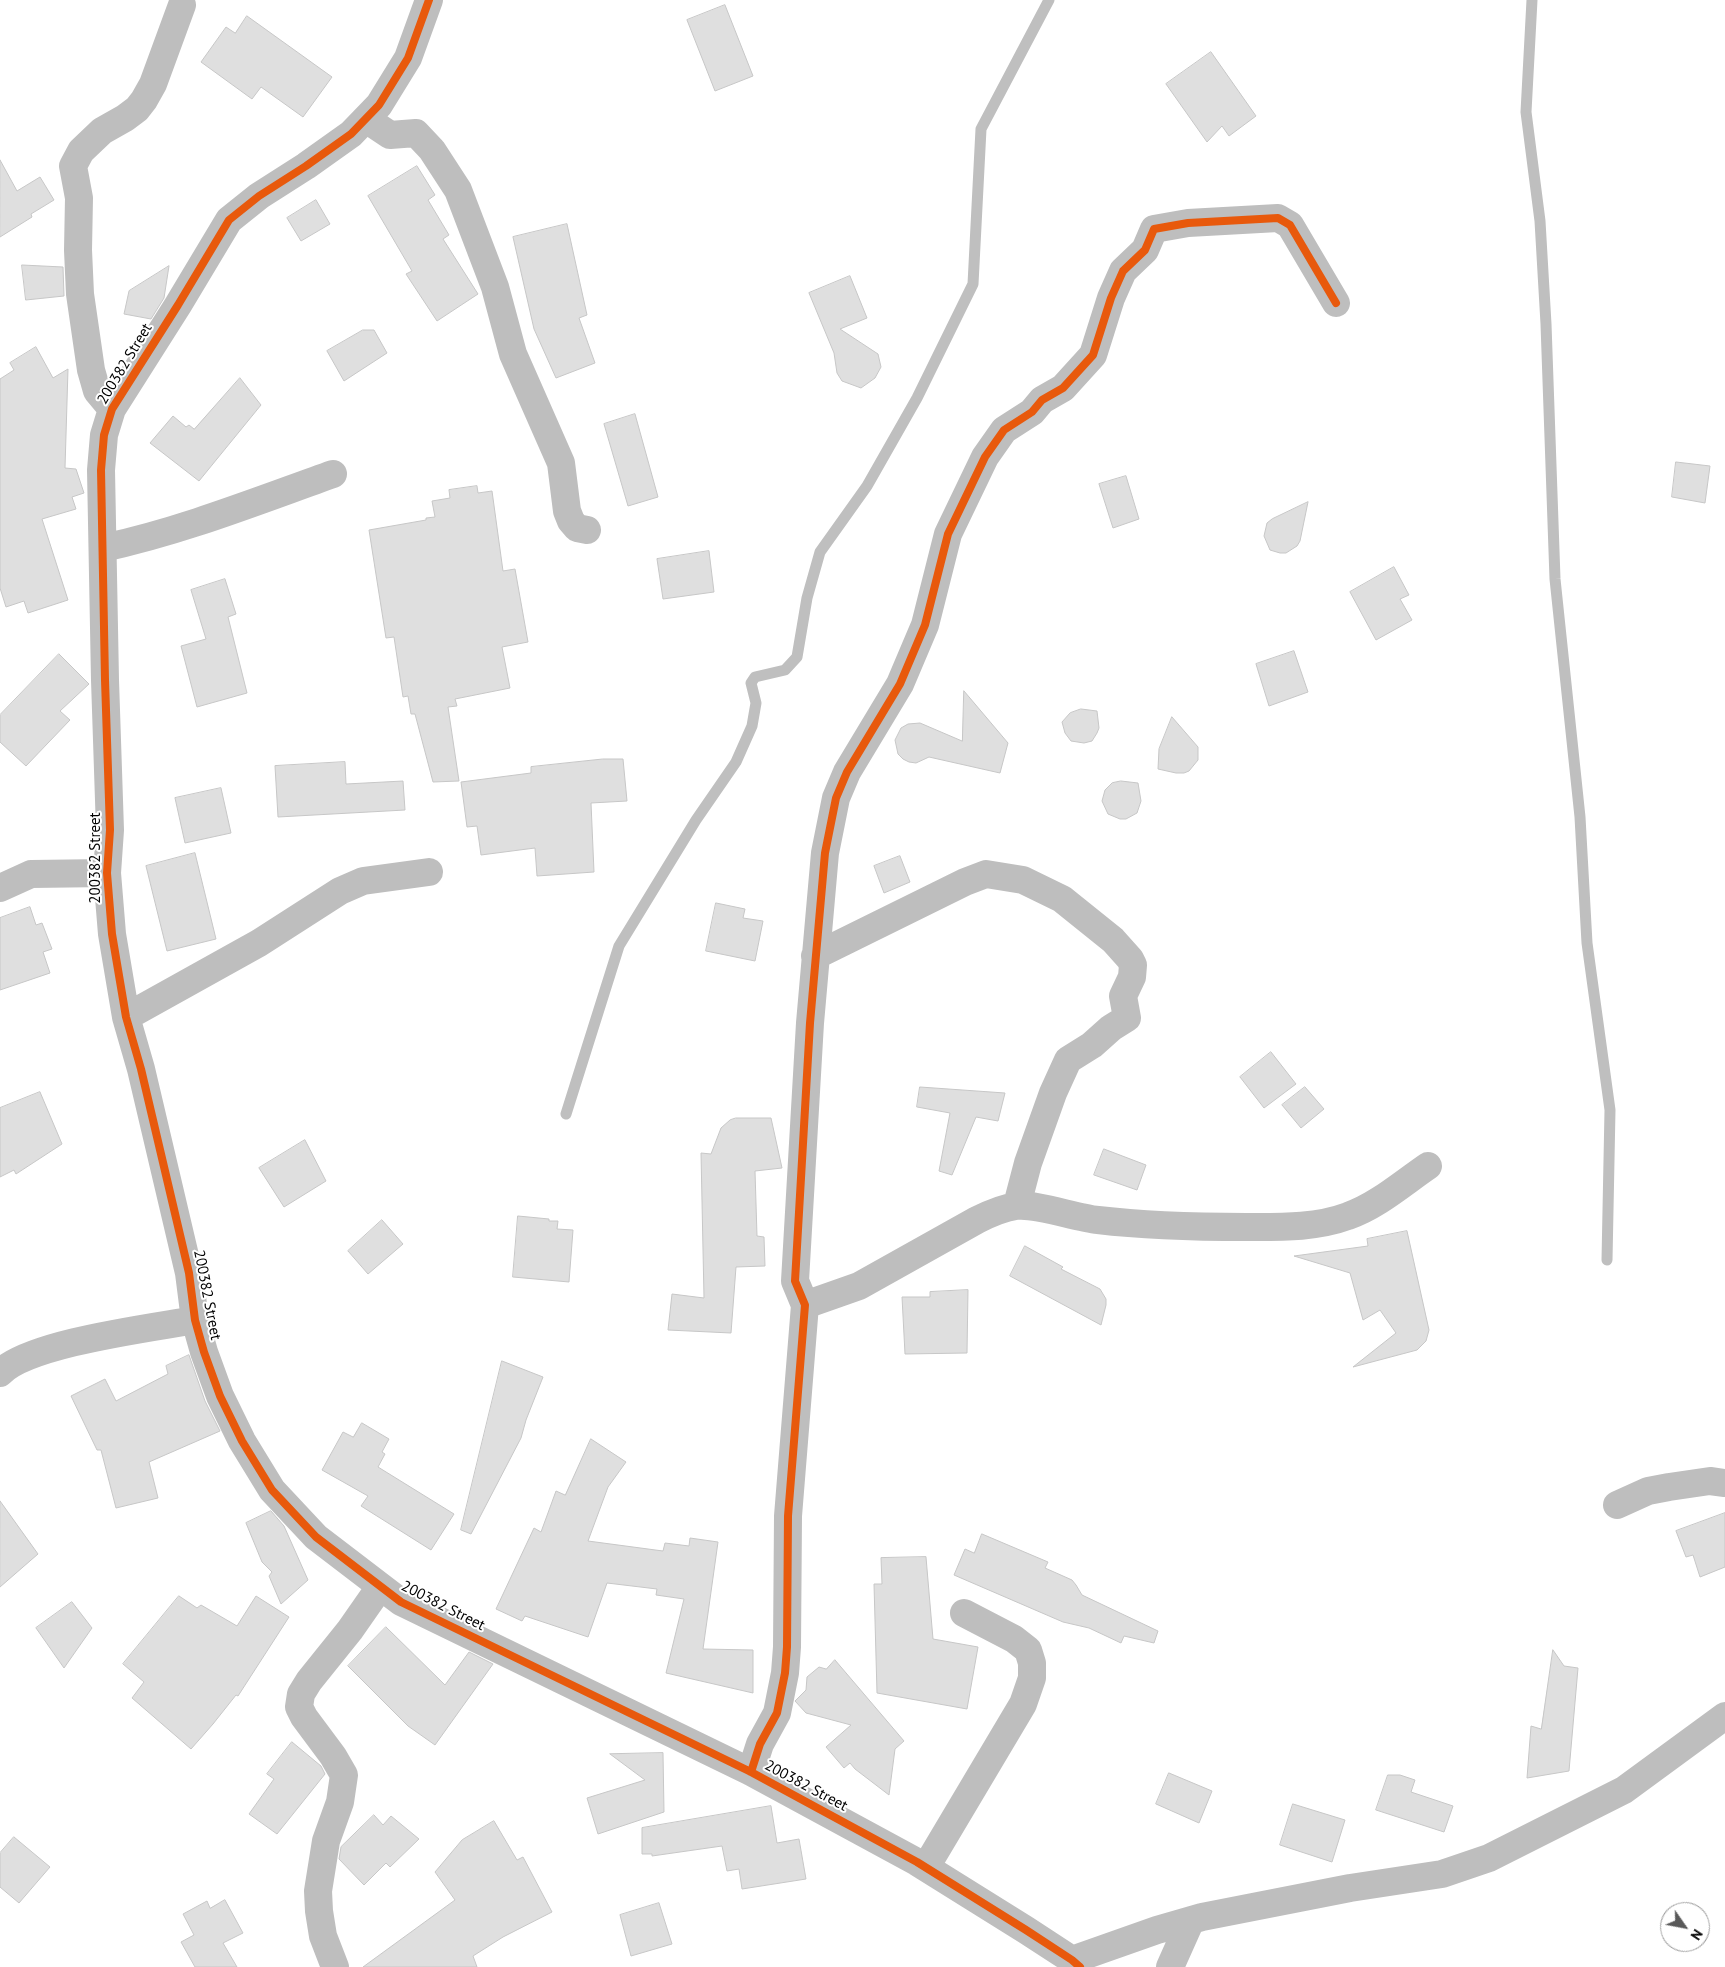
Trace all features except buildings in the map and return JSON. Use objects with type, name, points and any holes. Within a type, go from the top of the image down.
[{"type":"street","name":"200382 Street","points":[[430,0],[408,58],[379,105],[351,134],[306,166],[258,196],[229,220],[178,305],[112,408],[104,435],[101,470],[110,830],[107,873],[112,934],[126,1017],[141,1069],[189,1273],[195,1320],[220,1396],[242,1441],[272,1490],[316,1537],[380,1587],[401,1602],[751,1772],[926,1867],[1076,1964]]},
{"type":"street","points":[[112,408],[97,391],[91,370],[80,294],[78,250],[79,198],[73,166],[80,151],[102,131],[137,109],[144,100],[153,84],[182,6]]},
{"type":"street","points":[[366,119],[390,135],[416,133],[432,150],[458,190],[495,287],[513,354],[537,413],[550,436],[560,463],[567,511],[571,521],[577,528],[587,530]]},
{"type":"street","points":[[751,1772],[760,1744],[777,1713],[785,1673],[787,1647],[788,1516],[805,1305],[795,1281],[810,1023],[825,852],[836,798],[847,772],[900,684],[925,626],[948,534],[985,457],[1004,430],[1032,412],[1042,400],[1063,388],[1093,355],[1111,298],[1124,271],[1145,250],[1154,229],[1188,223],[1278,218],[1290,225],[1336,303]]},
{"type":"street","points":[[103,548],[147,539],[334,474]]},
{"type":"street","points":[[126,1017],[272,936],[340,892],[363,882],[429,872]]},
{"type":"street","points":[[0,888],[31,874],[107,873]]},
{"type":"street","points":[[815,956],[965,882],[986,874],[1023,880],[1062,899],[1113,940],[1130,959],[1133,965],[1132,977],[1123,996],[1127,1018],[1111,1028],[1092,1045],[1068,1060],[1060,1074],[1031,1154],[1017,1205]]},
{"type":"street","points":[[805,1305],[859,1286],[977,1220],[996,1211],[1017,1205],[1084,1219],[1144,1226],[1285,1227],[1325,1223],[1349,1216],[1369,1206],[1428,1166]]},
{"type":"street","points":[[0,1373],[20,1360],[61,1345],[195,1320]]},
{"type":"street","points":[[1617,1505],[1648,1492],[1669,1487],[1710,1481],[1725,1483]]},
{"type":"street","points":[[335,1967],[323,1936],[318,1892],[326,1840],[340,1802],[344,1775],[299,1707],[301,1694],[309,1681],[350,1630],[380,1587]]},
{"type":"street","points":[[926,1867],[1023,1704],[1032,1678],[1032,1664],[1028,1650],[1014,1639],[964,1614]]},
{"type":"street","points":[[1076,1964],[1191,1920],[1350,1888],[1442,1874],[1489,1858],[1624,1790],[1725,1716]]},
{"type":"street","points":[[1170,1967],[1191,1920]]},
{"type":"waterway","points":[[566,1114],[619,946],[696,820],[736,762],[752,726],[756,703],[751,683],[755,677],[785,670],[797,657],[807,598],[820,552],[867,486],[917,398],[973,284],[981,129],[1049,0]]},
{"type":"waterway","points":[[1532,0],[1526,112],[1540,221],[1546,324],[1555,579],[1580,817],[1587,943],[1610,1110],[1607,1260]]},
{"type":"cycle path","points":[[429,0],[408,58],[379,105],[351,134],[259,196],[229,220],[112,409],[104,435],[101,470],[110,830],[107,873],[112,934],[126,1017],[141,1069],[189,1273],[195,1320],[204,1352],[220,1396],[242,1441],[272,1490],[316,1537],[401,1602],[751,1772],[917,1862],[1026,1930],[1080,1967]]},
{"type":"cycle path","points":[[751,1772],[760,1744],[777,1713],[785,1673],[787,1647],[788,1516],[805,1305],[795,1281],[810,1023],[825,853],[836,798],[847,772],[900,684],[925,625],[948,534],[985,457],[1004,430],[1032,412],[1042,400],[1063,388],[1093,355],[1111,298],[1123,271],[1145,250],[1154,229],[1188,223],[1278,218],[1290,225],[1336,303]]}]
